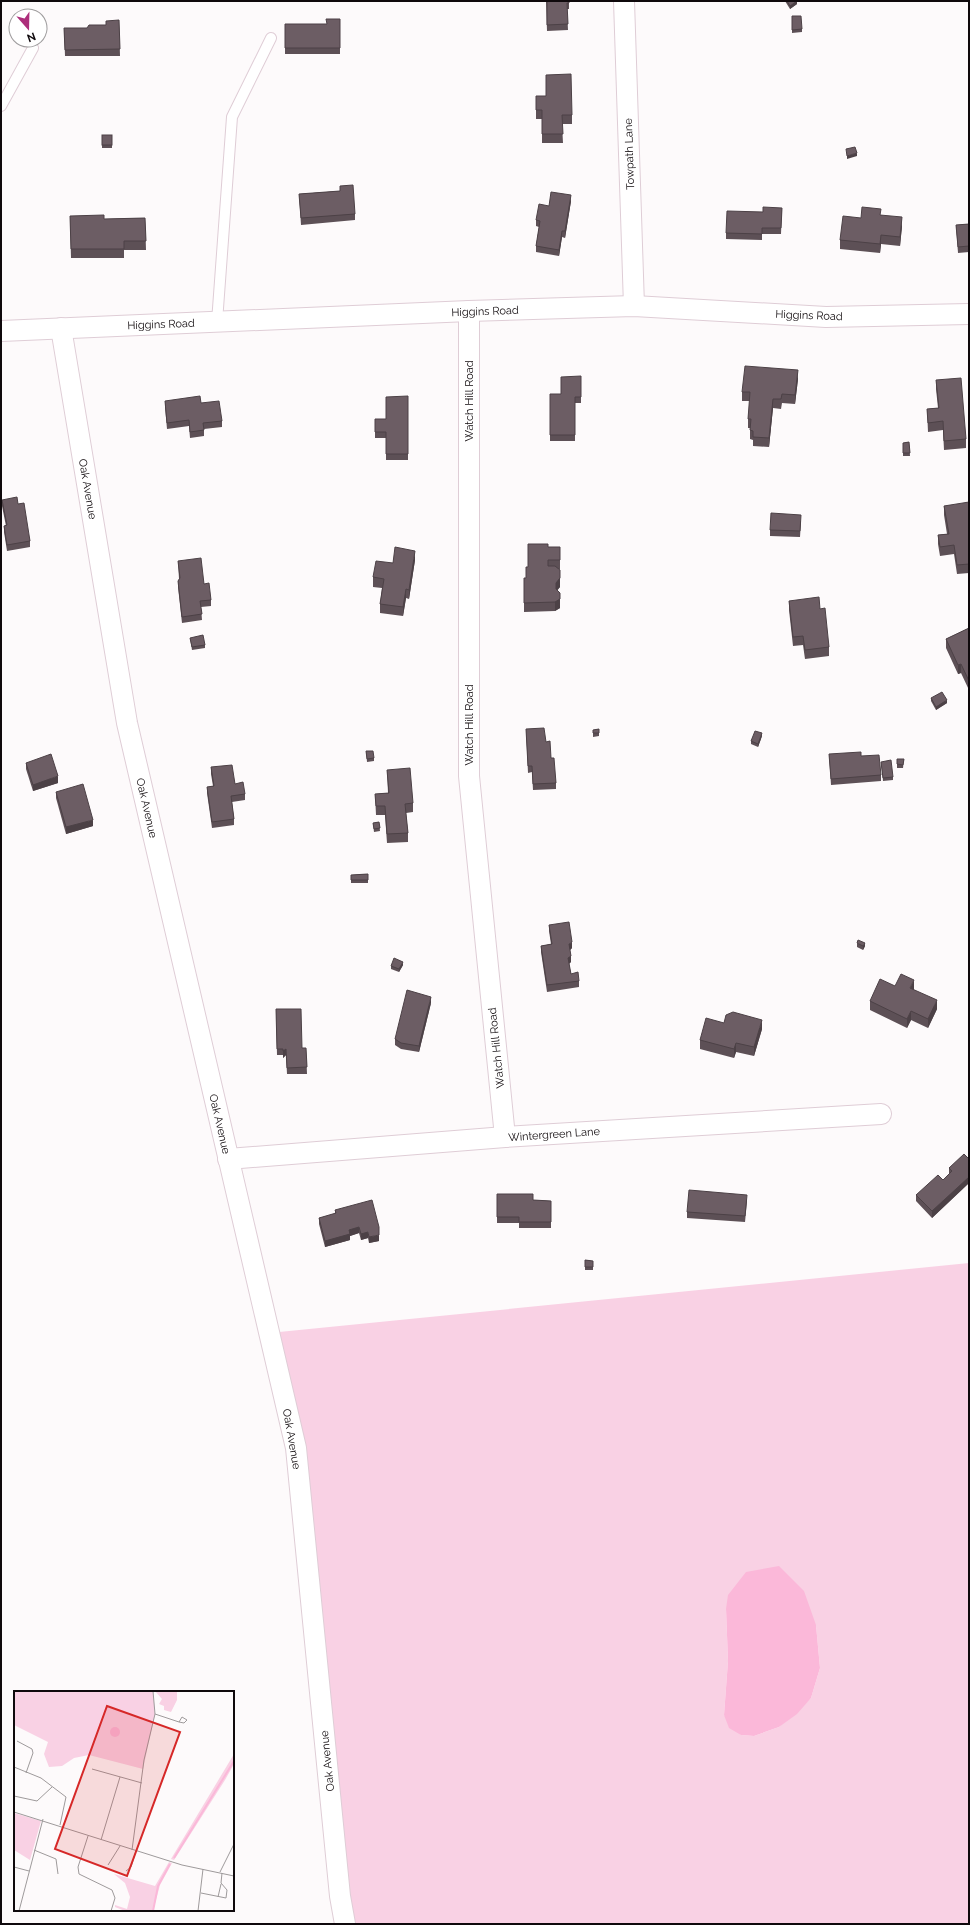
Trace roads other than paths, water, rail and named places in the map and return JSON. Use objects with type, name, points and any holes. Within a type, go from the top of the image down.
[{"type":"street","name":"Towpath Lane","points":[[624,1],[634,306]]},
{"type":"street","name":"Higgins Road","points":[[1,331],[469,311],[634,306],[826,317],[969,314]]},
{"type":"street","name":"Watch Hill Road","points":[[469,311],[469,776],[505,1137]]},
{"type":"street","name":"Oak Avenue","points":[[61,328],[127,723],[296,1448],[340,1896],[345,1924]]},
{"type":"street","name":"Wintergreen Lane","points":[[228,1159],[505,1137],[880,1114]]},
{"type":"lane","points":[[217,322],[232,117],[271,38]]},
{"type":"lane","points":[[1,106],[6,100],[33,48]]}]
